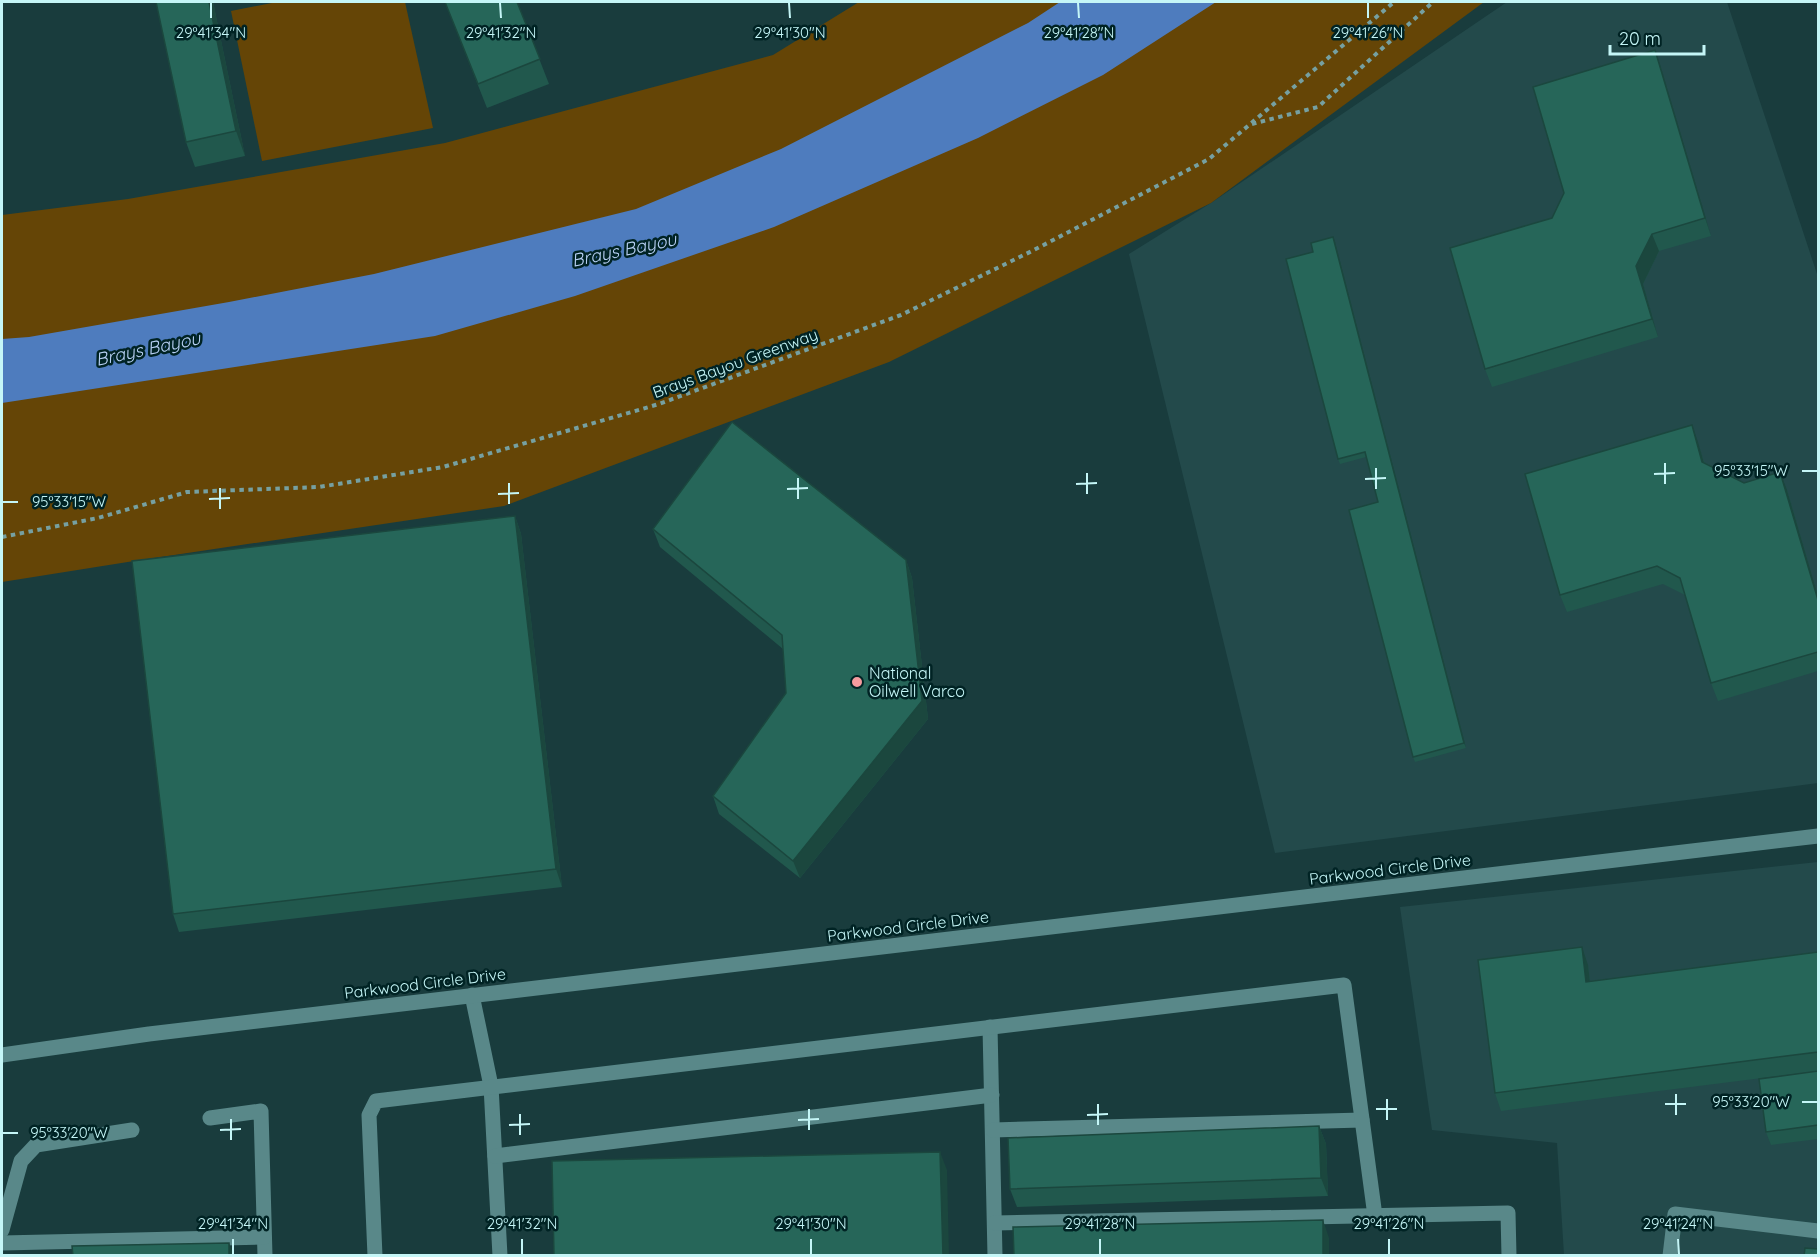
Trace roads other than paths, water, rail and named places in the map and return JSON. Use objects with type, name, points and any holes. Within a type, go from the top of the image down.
[{"type":"street","name":"Parkwood Circle Drive","points":[[2,1055],[149,1034],[1818,836]]},
{"type":"street","points":[[375,1256],[369,1115],[376,1101],[1344,985],[1375,1216]]},
{"type":"street","points":[[472,996],[491,1086],[500,1256]]},
{"type":"street","points":[[990,1027],[995,1256]]},
{"type":"street","points":[[495,1156],[992,1095]]},
{"type":"street","points":[[210,1118],[261,1111],[265,1256]]},
{"type":"street","points":[[993,1130],[1362,1120]]},
{"type":"street","points":[[2,1230],[21,1161],[36,1145],[132,1130]]},
{"type":"street","points":[[995,1223],[1508,1213],[1509,1256]]},
{"type":"street","points":[[1670,1256],[1675,1214],[1818,1231]]},
{"type":"street","points":[[2,1243],[264,1237]]},
{"type":"water","name":"Brays Bayou","points":[[1060,2],[1216,2],[1103,75],[978,138],[774,227],[575,296],[435,336],[2,403],[2,339],[29,337],[374,274],[636,209],[781,149],[1028,23]]},
{"type":"place","name":"National Oilwell Varco","points":[[857,682]]}]
